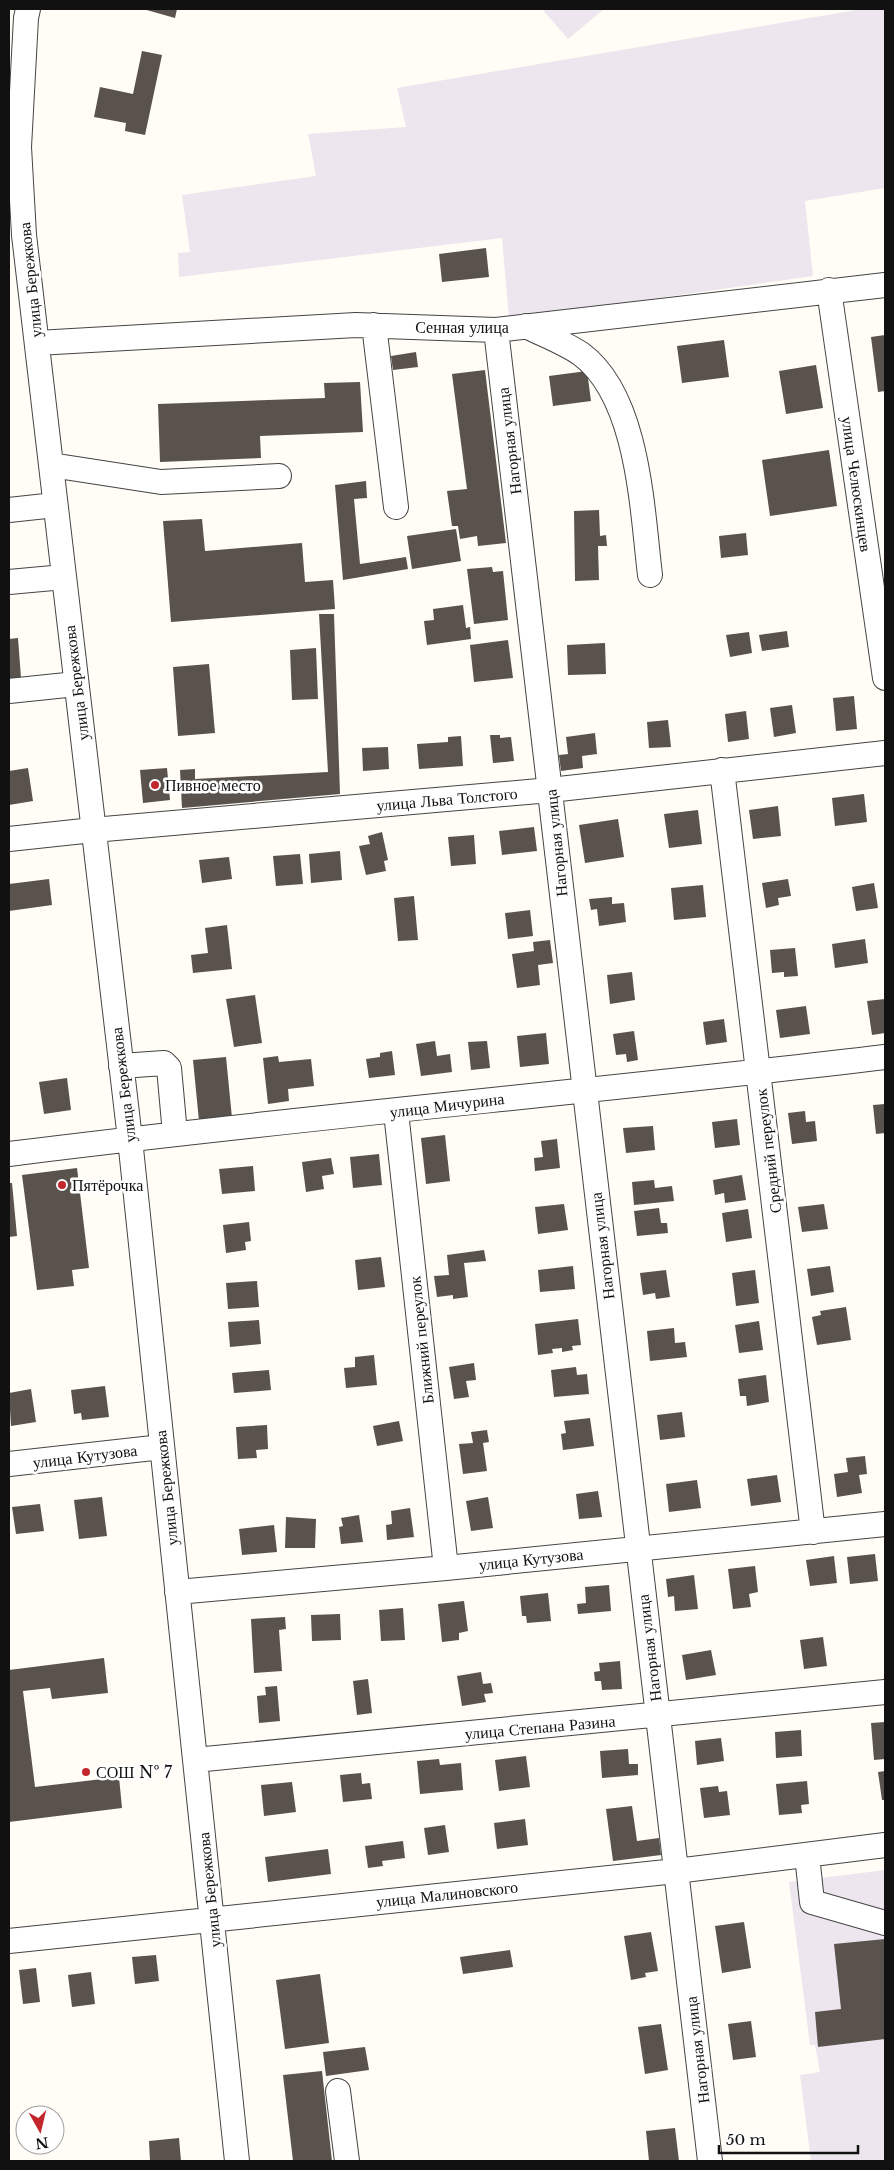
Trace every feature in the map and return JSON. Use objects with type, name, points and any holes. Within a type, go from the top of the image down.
[{"type":"street","name":"улица Бережкова","points":[[21,14],[14,147],[130,1139],[237,2161]]},
{"type":"street","name":"Сенная улица","points":[[37,343],[374,325],[496,330],[885,285]]},
{"type":"street","name":"улица Челюскинцев","points":[[829,290],[885,678]]},
{"type":"street","points":[[374,325],[396,506]]},
{"type":"street","points":[[526,326],[580,354],[598,371],[614,395],[636,462],[650,576]]},
{"type":"street","name":"Нагорная улица","points":[[496,330],[710,2161]]},
{"type":"street","points":[[51,465],[161,482],[279,476]]},
{"type":"street","points":[[9,510],[55,505]]},
{"type":"street","points":[[9,582],[64,577]]},
{"type":"street","points":[[9,691],[76,684]]},
{"type":"street","name":"улица Льва Толстого","points":[[9,839],[550,790],[885,752]]},
{"type":"street","name":"Средний переулок","points":[[722,770],[813,1532]]},
{"type":"street","name":"улица Мичурина","points":[[9,1154],[175,1134],[396,1112],[584,1089],[759,1072],[885,1057]]},
{"type":"street","points":[[121,1066],[164,1063],[169,1068],[175,1134]]},
{"type":"street","name":"Ближний переулок","points":[[396,1112],[446,1568]]},
{"type":"street","name":"улица Кутузова","points":[[9,1464],[162,1447]]},
{"type":"street","name":"улица Кутузова","points":[[177,1592],[446,1568],[885,1524]]},
{"type":"street","name":"улица Степана Разина","points":[[196,1760],[885,1692]]},
{"type":"street","name":"улица Малиновского","points":[[9,1941],[676,1871],[885,1845]]},
{"type":"street","points":[[807,1855],[812,1902],[885,1923]]},
{"type":"street","points":[[338,2092],[347,2161]]},
{"type":"shaded area","points":[[542,9],[604,9],[568,39]]},
{"type":"shaded area","points":[[862,9],[885,9],[885,188],[805,201],[813,276],[509,319],[502,238],[179,277],[178,253],[190,252],[182,195],[316,176],[308,134],[406,127],[397,88]]},
{"type":"shaded area","points":[[885,1870],[885,2161],[811,2161],[800,2075],[820,2072],[815,2045],[810,2045],[789,1882]]},
{"type":"building","points":[[143,9],[177,9],[175,18]]},
{"type":"building","points":[[142,51],[162,55],[145,135],[125,131],[126,123],[94,117],[100,87],[133,94]]},
{"type":"building","points":[[486,248],[489,277],[442,282],[439,254]]},
{"type":"building","points":[[885,335],[885,391],[878,392],[871,337]]},
{"type":"building","points":[[724,340],[729,377],[682,383],[677,346]]},
{"type":"building","points":[[416,352],[418,367],[393,370],[391,356]]},
{"type":"building","points":[[816,365],[823,408],[786,414],[779,371]]},
{"type":"building","points":[[485,370],[506,543],[478,546],[477,536],[460,539],[458,526],[452,526],[447,491],[467,489],[452,374]]},
{"type":"building","points":[[587,371],[591,401],[553,406],[549,376]]},
{"type":"building","points":[[360,382],[363,432],[260,436],[261,458],[160,462],[158,404],[325,398],[324,383]]},
{"type":"building","points":[[829,450],[837,506],[770,516],[762,460]]},
{"type":"building","points":[[366,481],[367,498],[354,499],[360,564],[406,557],[408,569],[343,580],[335,485]]},
{"type":"building","points":[[599,510],[600,536],[606,535],[607,546],[598,546],[599,580],[575,581],[574,511]]},
{"type":"building","points":[[202,519],[205,551],[302,543],[305,582],[333,580],[335,609],[171,622],[163,521]]},
{"type":"building","points":[[456,529],[461,561],[412,569],[407,536]]},
{"type":"building","points":[[746,533],[748,555],[721,558],[719,536]]},
{"type":"building","points":[[492,567],[493,572],[503,571],[508,620],[474,624],[467,569]]},
{"type":"building","points":[[463,605],[466,628],[470,627],[471,639],[427,645],[424,621],[434,620],[433,609]]},
{"type":"building","points":[[319,614],[334,614],[340,794],[182,808],[180,770],[195,769],[195,779],[328,772]]},
{"type":"building","points":[[787,631],[789,647],[762,651],[759,635]]},
{"type":"building","points":[[749,632],[752,653],[730,657],[726,635]]},
{"type":"building","points":[[18,638],[21,678],[9,679],[9,639]]},
{"type":"building","points":[[508,640],[513,678],[474,682],[470,645]]},
{"type":"building","points":[[605,643],[606,674],[568,675],[567,645]]},
{"type":"building","points":[[316,648],[318,699],[292,700],[290,650]]},
{"type":"building","points":[[209,664],[215,733],[178,736],[173,667]]},
{"type":"building","points":[[854,696],[857,729],[836,731],[833,698]]},
{"type":"building","points":[[792,705],[796,733],[774,737],[770,708]]},
{"type":"building","points":[[746,711],[749,739],[728,742],[725,714]]},
{"type":"building","points":[[668,720],[671,747],[649,748],[647,722]]},
{"type":"building","points":[[595,733],[597,754],[582,756],[583,768],[561,771],[559,755],[568,754],[566,737]]},
{"type":"building","points":[[490,735],[500,735],[500,738],[511,737],[514,761],[493,763]]},
{"type":"building","points":[[461,736],[463,766],[419,769],[417,744],[448,742],[448,737]]},
{"type":"building","points":[[388,747],[389,769],[363,771],[362,748]]},
{"type":"building","points":[[28,768],[33,801],[9,805],[9,771]]},
{"type":"building","points":[[167,768],[170,800],[143,803],[140,770]]},
{"type":"building","points":[[864,794],[867,822],[835,826],[832,798]]},
{"type":"building","points":[[778,806],[781,836],[753,839],[749,810]]},
{"type":"building","points":[[698,810],[702,844],[669,848],[664,814]]},
{"type":"building","points":[[618,819],[624,857],[585,863],[579,825]]},
{"type":"building","points":[[534,827],[537,851],[502,855],[499,831]]},
{"type":"building","points":[[382,832],[388,860],[384,861],[386,871],[366,875],[359,846],[370,844],[368,836]]},
{"type":"building","points":[[474,835],[476,864],[451,866],[448,837]]},
{"type":"building","points":[[340,851],[342,880],[311,883],[309,854]]},
{"type":"building","points":[[300,854],[303,884],[276,886],[273,856]]},
{"type":"building","points":[[229,857],[232,879],[202,883],[199,860]]},
{"type":"building","points":[[49,879],[52,905],[9,911],[9,884]]},
{"type":"building","points":[[788,879],[791,896],[778,898],[779,905],[766,908],[762,883]]},
{"type":"building","points":[[874,883],[878,908],[856,911],[852,887]]},
{"type":"building","points":[[703,885],[706,917],[674,920],[671,888]]},
{"type":"building","points":[[414,896],[418,940],[398,941],[394,898]]},
{"type":"building","points":[[612,897],[612,904],[624,903],[626,922],[599,926],[597,909],[591,910],[589,899]]},
{"type":"building","points":[[530,910],[533,936],[508,939],[505,913]]},
{"type":"building","points":[[227,925],[232,969],[193,973],[191,955],[208,953],[205,928]]},
{"type":"building","points":[[865,939],[868,963],[835,968],[832,944]]},
{"type":"building","points":[[550,940],[553,963],[538,965],[540,985],[517,988],[512,954],[534,951],[533,942]]},
{"type":"building","points":[[795,948],[798,976],[784,977],[784,972],[772,973],[770,950]]},
{"type":"building","points":[[632,972],[635,1000],[610,1004],[607,975]]},
{"type":"building","points":[[255,995],[262,1043],[234,1047],[226,999]]},
{"type":"building","points":[[885,999],[885,1033],[872,1035],[867,1001]]},
{"type":"building","points":[[806,1006],[810,1034],[780,1038],[776,1010]]},
{"type":"building","points":[[724,1019],[727,1042],[706,1045],[703,1022]]},
{"type":"building","points":[[634,1031],[638,1060],[627,1062],[626,1054],[616,1055],[613,1034]]},
{"type":"building","points":[[546,1033],[549,1064],[520,1067],[517,1036]]},
{"type":"building","points":[[435,1041],[437,1056],[450,1054],[452,1072],[421,1076],[416,1044]]},
{"type":"building","points":[[487,1041],[490,1068],[471,1070],[468,1042]]},
{"type":"building","points":[[392,1051],[395,1075],[369,1078],[366,1059],[380,1057],[380,1053]]},
{"type":"building","points":[[278,1056],[279,1062],[311,1059],[314,1086],[288,1089],[289,1101],[268,1104],[263,1058]]},
{"type":"building","points":[[226,1057],[232,1118],[199,1121],[193,1060]]},
{"type":"building","points":[[67,1078],[71,1110],[44,1114],[39,1082]]},
{"type":"building","points":[[885,1104],[885,1133],[876,1134],[873,1105]]},
{"type":"building","points":[[805,1111],[806,1122],[815,1121],[817,1141],[792,1144],[788,1113]]},
{"type":"building","points":[[737,1119],[740,1145],[715,1148],[712,1122]]},
{"type":"building","points":[[653,1126],[655,1150],[626,1153],[623,1128]]},
{"type":"building","points":[[445,1135],[450,1181],[426,1184],[421,1138]]},
{"type":"building","points":[[557,1139],[560,1168],[535,1171],[534,1158],[543,1157],[541,1141]]},
{"type":"building","points":[[379,1154],[382,1185],[353,1188],[350,1157]]},
{"type":"building","points":[[331,1158],[334,1174],[322,1176],[324,1189],[306,1192],[302,1162]]},
{"type":"building","points":[[253,1166],[255,1191],[222,1194],[219,1169]]},
{"type":"building","points":[[77,1168],[89,1268],[72,1270],[74,1286],[37,1290],[22,1175]]},
{"type":"building","points":[[742,1175],[746,1200],[725,1203],[724,1193],[715,1195],[713,1180]]},
{"type":"building","points":[[654,1180],[655,1188],[672,1186],[674,1201],[634,1205],[632,1182]]},
{"type":"building","points":[[9,1183],[12,1183],[17,1236],[9,1237]]},
{"type":"building","points":[[564,1204],[568,1230],[538,1234],[535,1207]]},
{"type":"building","points":[[824,1204],[828,1229],[802,1232],[798,1207]]},
{"type":"building","points":[[659,1208],[661,1223],[667,1223],[668,1233],[637,1236],[634,1211]]},
{"type":"building","points":[[748,1209],[752,1238],[726,1242],[722,1213]]},
{"type":"building","points":[[249,1222],[251,1241],[245,1242],[246,1250],[226,1253],[223,1225]]},
{"type":"building","points":[[484,1250],[486,1261],[464,1263],[468,1297],[453,1299],[453,1295],[437,1297],[434,1276],[449,1275],[447,1255]]},
{"type":"building","points":[[381,1257],[385,1287],[358,1290],[355,1260]]},
{"type":"building","points":[[573,1266],[575,1289],[540,1292],[538,1270]]},
{"type":"building","points":[[830,1266],[834,1292],[811,1296],[807,1269]]},
{"type":"building","points":[[666,1270],[670,1297],[656,1299],[655,1293],[643,1295],[640,1273]]},
{"type":"building","points":[[755,1270],[759,1303],[736,1306],[732,1273]]},
{"type":"building","points":[[257,1281],[259,1307],[228,1309],[226,1283]]},
{"type":"building","points":[[846,1307],[851,1340],[817,1345],[812,1317],[821,1315],[820,1311]]},
{"type":"building","points":[[578,1319],[581,1345],[572,1346],[573,1350],[562,1352],[562,1348],[552,1349],[553,1353],[538,1355],[535,1324]]},
{"type":"building","points":[[259,1320],[261,1344],[230,1347],[228,1322]]},
{"type":"building","points":[[759,1321],[763,1350],[739,1353],[735,1325]]},
{"type":"building","points":[[674,1328],[675,1343],[685,1342],[687,1357],[650,1361],[647,1331]]},
{"type":"building","points":[[374,1355],[377,1385],[346,1388],[344,1368],[355,1367],[355,1357]]},
{"type":"building","points":[[474,1363],[476,1380],[466,1381],[469,1397],[454,1399],[449,1367]]},
{"type":"building","points":[[576,1367],[577,1375],[587,1374],[589,1394],[554,1397],[551,1370]]},
{"type":"building","points":[[269,1370],[271,1390],[234,1393],[232,1373]]},
{"type":"building","points":[[766,1375],[769,1402],[747,1406],[746,1396],[740,1396],[738,1379]]},
{"type":"building","points":[[105,1386],[109,1417],[82,1420],[81,1413],[74,1414],[71,1390]]},
{"type":"building","points":[[31,1389],[36,1422],[11,1426],[9,1393]]},
{"type":"building","points":[[682,1412],[685,1437],[660,1440],[657,1415]]},
{"type":"building","points":[[590,1418],[594,1446],[563,1450],[561,1434],[566,1433],[564,1421]]},
{"type":"building","points":[[399,1421],[403,1441],[377,1446],[373,1426]]},
{"type":"building","points":[[267,1425],[268,1449],[256,1450],[257,1458],[238,1459],[236,1427]]},
{"type":"building","points":[[487,1430],[489,1442],[483,1443],[487,1471],[463,1474],[459,1444],[473,1443],[471,1432]]},
{"type":"building","points":[[865,1456],[867,1474],[859,1475],[862,1493],[837,1497],[834,1474],[848,1472],[846,1458]]},
{"type":"building","points":[[777,1475],[781,1502],[751,1506],[747,1479]]},
{"type":"building","points":[[697,1480],[701,1508],[669,1512],[666,1484]]},
{"type":"building","points":[[598,1491],[602,1517],[579,1519],[576,1494]]},
{"type":"building","points":[[102,1497],[107,1536],[79,1539],[74,1500]]},
{"type":"building","points":[[488,1497],[493,1528],[471,1531],[466,1501]]},
{"type":"building","points":[[40,1504],[44,1531],[16,1534],[12,1507]]},
{"type":"building","points":[[410,1508],[414,1537],[387,1540],[386,1525],[392,1524],[391,1511]]},
{"type":"building","points":[[359,1515],[363,1542],[341,1544],[339,1527],[343,1526],[341,1518]]},
{"type":"building","points":[[286,1517],[316,1519],[315,1548],[285,1548]]},
{"type":"building","points":[[274,1525],[277,1552],[242,1555],[239,1529]]},
{"type":"building","points":[[875,1554],[878,1581],[850,1584],[847,1557]]},
{"type":"building","points":[[834,1556],[837,1583],[810,1586],[806,1560]]},
{"type":"building","points":[[755,1566],[758,1592],[749,1594],[751,1607],[733,1609],[728,1569]]},
{"type":"building","points":[[694,1575],[698,1609],[675,1611],[674,1596],[668,1597],[666,1579]]},
{"type":"building","points":[[609,1585],[611,1611],[578,1614],[577,1604],[586,1603],[585,1587]]},
{"type":"building","points":[[548,1593],[551,1621],[527,1623],[526,1616],[522,1616],[520,1596]]},
{"type":"building","points":[[464,1601],[468,1631],[459,1633],[459,1640],[442,1642],[438,1604]]},
{"type":"building","points":[[403,1608],[405,1640],[381,1641],[379,1610]]},
{"type":"building","points":[[340,1614],[341,1640],[312,1641],[311,1615]]},
{"type":"building","points":[[285,1617],[286,1629],[279,1630],[282,1671],[254,1673],[251,1619]]},
{"type":"building","points":[[823,1637],[827,1666],[804,1669],[800,1640]]},
{"type":"building","points":[[711,1650],[716,1675],[686,1680],[682,1655]]},
{"type":"building","points":[[104,1658],[108,1693],[52,1699],[50,1688],[23,1691],[35,1787],[119,1777],[122,1808],[9,1822],[9,1670]]},
{"type":"building","points":[[620,1661],[622,1689],[602,1690],[601,1681],[595,1681],[594,1672],[600,1671],[599,1663]]},
{"type":"building","points":[[481,1672],[483,1684],[491,1683],[493,1693],[484,1694],[486,1702],[462,1706],[457,1676]]},
{"type":"building","points":[[368,1679],[372,1713],[357,1715],[353,1681]]},
{"type":"building","points":[[277,1686],[280,1721],[259,1723],[257,1696],[266,1695],[265,1687]]},
{"type":"building","points":[[885,1722],[885,1759],[874,1760],[871,1723]]},
{"type":"building","points":[[801,1730],[802,1756],[776,1758],[775,1732]]},
{"type":"building","points":[[721,1738],[724,1761],[697,1765],[695,1741]]},
{"type":"building","points":[[628,1749],[629,1764],[638,1764],[638,1775],[602,1778],[600,1751]]},
{"type":"building","points":[[526,1756],[530,1787],[499,1791],[495,1760]]},
{"type":"building","points":[[439,1759],[440,1765],[461,1763],[463,1790],[420,1794],[417,1761]]},
{"type":"building","points":[[885,1771],[885,1800],[882,1800],[878,1772]]},
{"type":"building","points":[[361,1773],[362,1784],[370,1783],[372,1799],[343,1802],[340,1775]]},
{"type":"building","points":[[807,1781],[809,1804],[801,1805],[802,1813],[779,1815],[776,1784]]},
{"type":"building","points":[[292,1782],[296,1812],[264,1816],[261,1785]]},
{"type":"building","points":[[718,1786],[719,1792],[727,1791],[730,1815],[704,1818],[700,1788]]},
{"type":"building","points":[[632,1806],[637,1841],[659,1838],[661,1855],[613,1861],[606,1809]]},
{"type":"building","points":[[525,1819],[528,1845],[497,1849],[494,1823]]},
{"type":"building","points":[[445,1825],[449,1852],[428,1855],[424,1828]]},
{"type":"building","points":[[403,1841],[405,1858],[382,1861],[383,1866],[368,1868],[365,1846]]},
{"type":"building","points":[[328,1849],[331,1874],[268,1882],[265,1857]]},
{"type":"building","points":[[744,1922],[751,1968],[722,1973],[715,1926]]},
{"type":"building","points":[[651,1932],[658,1971],[645,1973],[646,1977],[631,1980],[624,1936]]},
{"type":"building","points":[[885,1939],[885,2039],[818,2047],[815,2012],[841,2009],[834,1944]]},
{"type":"building","points":[[510,1950],[513,1967],[463,1974],[460,1957]]},
{"type":"building","points":[[156,1955],[159,1981],[135,1984],[132,1957]]},
{"type":"building","points":[[36,1968],[40,2002],[23,2004],[19,1970]]},
{"type":"building","points":[[91,1972],[95,2004],[72,2007],[68,1975]]},
{"type":"building","points":[[320,1974],[329,2043],[285,2049],[276,1980]]},
{"type":"building","points":[[751,2021],[756,2057],[733,2060],[728,2024]]},
{"type":"building","points":[[661,2024],[668,2070],[645,2074],[638,2027]]},
{"type":"building","points":[[365,2047],[369,2070],[326,2076],[323,2052]]},
{"type":"building","points":[[322,2071],[332,2161],[293,2161],[283,2075]]},
{"type":"building","points":[[675,2128],[679,2161],[649,2161],[646,2131]]},
{"type":"building","points":[[179,2138],[181,2161],[150,2161],[149,2141]]},
{"type":"place","name":"Пивное место","points":[[155,785]]},
{"type":"place","name":"Пятёрочка","points":[[62,1185]]},
{"type":"place","name":"СОШ № 7","points":[[86,1772]]}]
